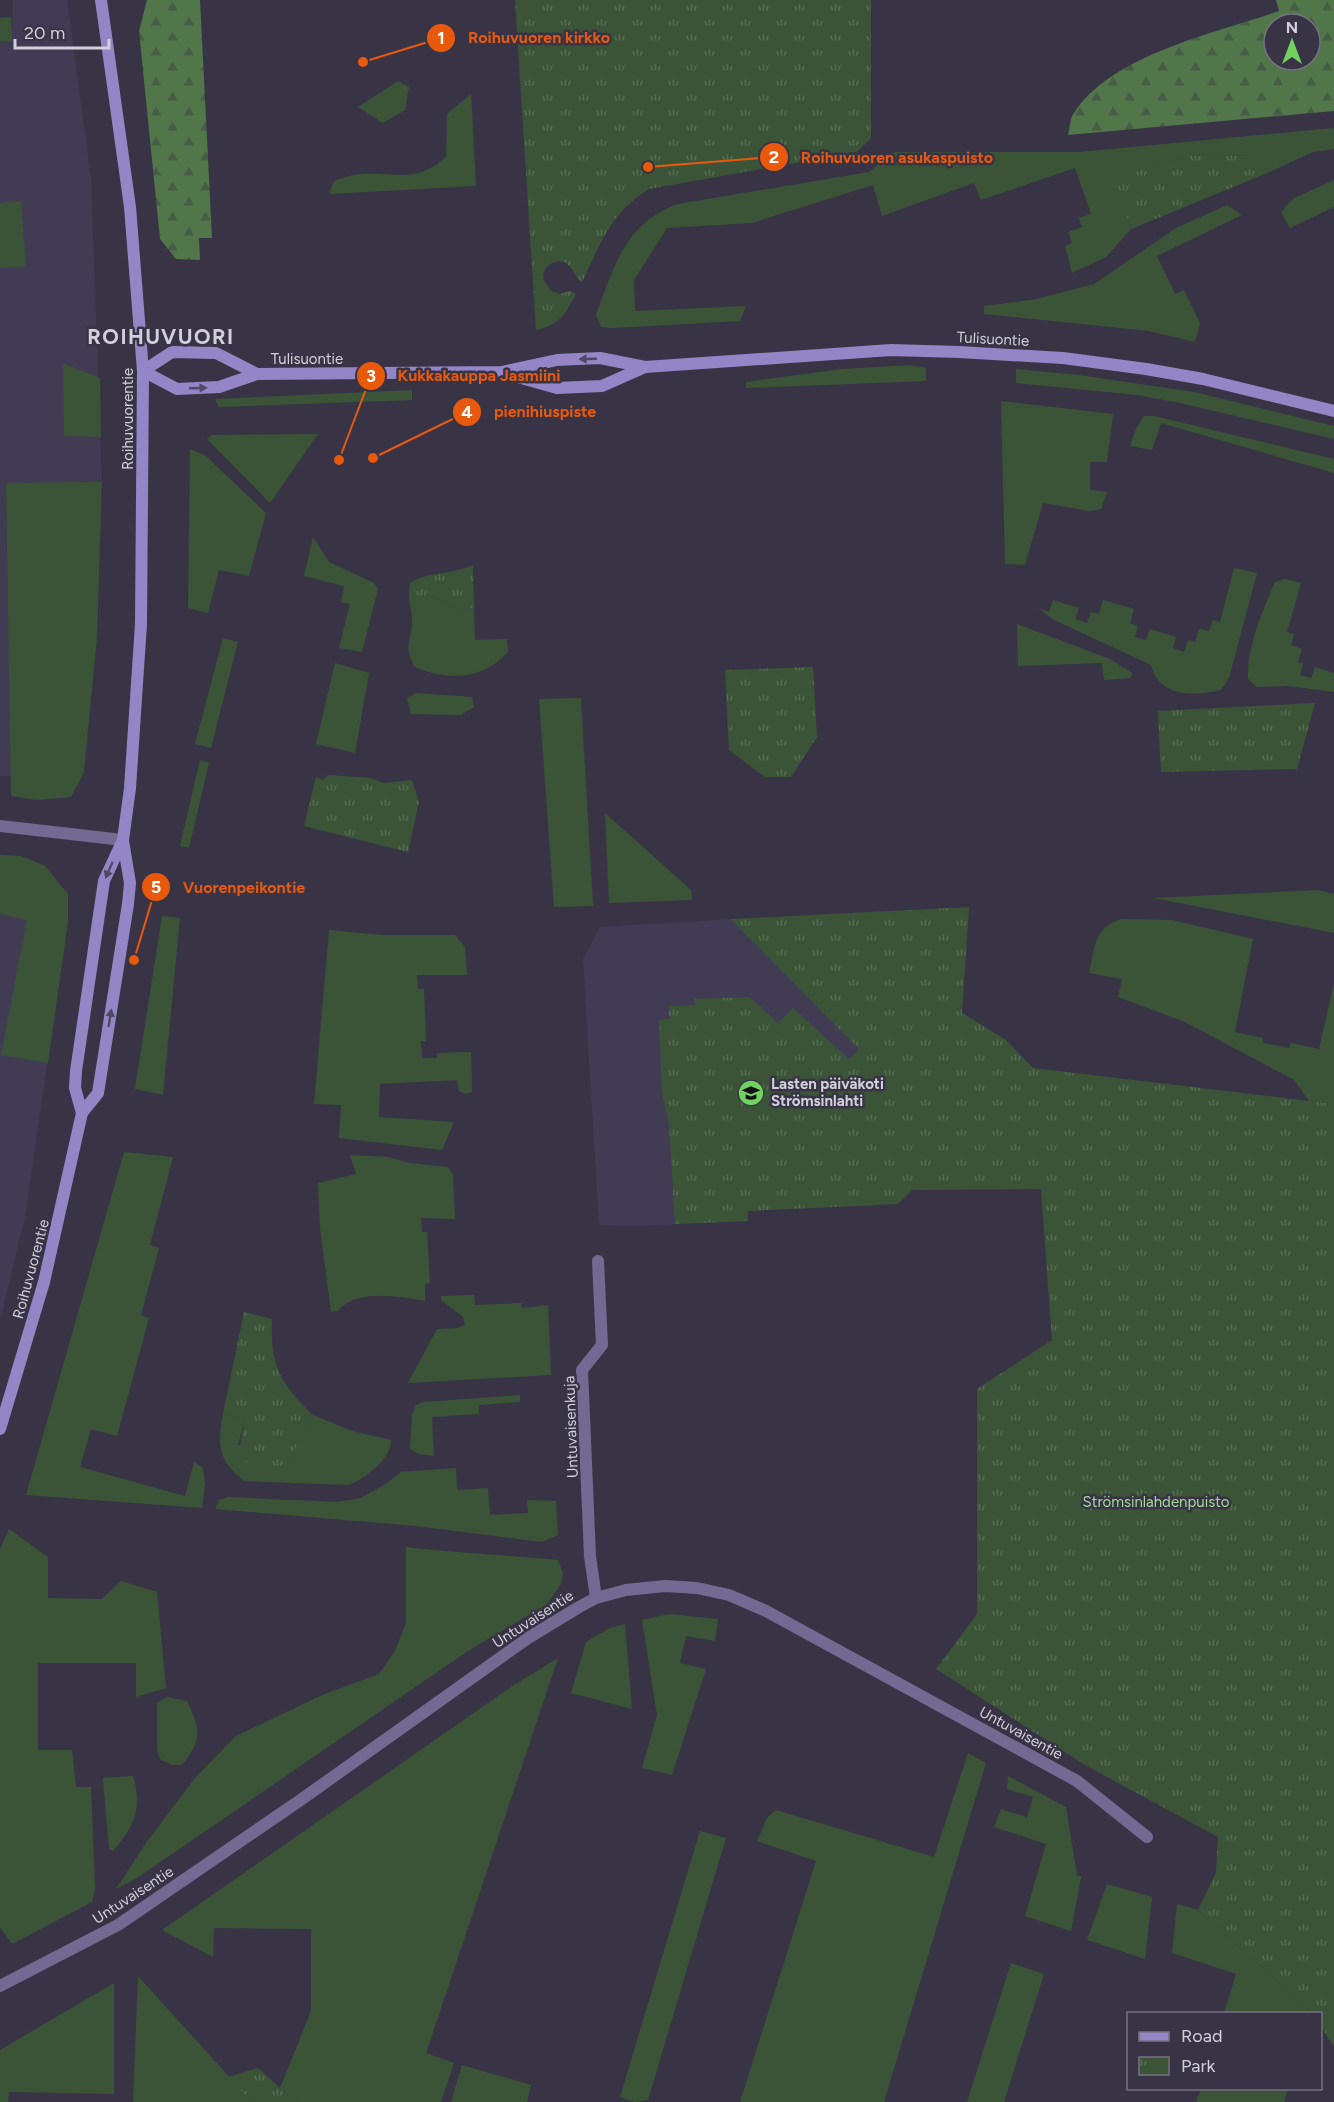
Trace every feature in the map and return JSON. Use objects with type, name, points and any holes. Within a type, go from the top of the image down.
[{"type":"main road","name":"Roihuvuorentie","points":[[0,1429],[44,1282],[82,1113],[98,1093],[130,883],[123,840],[130,788],[141,624],[143,371],[126,172],[101,0]]},
{"type":"main road","name":"Tulisuontie","points":[[257,374],[216,353],[172,352],[143,371],[177,389],[219,387],[257,374],[502,372],[557,360],[600,358],[645,367],[891,351],[1063,358],[1203,379],[1334,411]]},
{"type":"main road","name":"Tulisuontie","points":[[502,372],[556,388],[602,386],[645,367]]},
{"type":"main road","name":"Roihuvuorentie","points":[[82,1113],[75,1088],[76,1071],[104,881],[123,840]]},
{"type":"street","points":[[0,826],[123,840]]},
{"type":"street","name":"Untuvaisenkuja","points":[[596,1598],[590,1556],[582,1370],[602,1345],[598,1262]]},
{"type":"street","name":"Untuvaisentie","points":[[0,1986],[118,1925],[302,1799],[528,1638],[596,1598],[645,1588],[697,1588],[729,1595],[766,1611],[1077,1781],[1147,1837]]},
{"type":"shaded area","points":[[13,0],[67,0],[91,178],[102,482],[6,484],[11,776],[0,776],[0,29],[12,28]]},
{"type":"shaded area","points":[[0,855],[21,856],[45,866],[68,894],[68,921],[25,1217],[0,1321]]},
{"type":"shaded area","name":"Lasten päiväkoti Strömsinlahti","points":[[730,919],[860,1049],[898,1204],[748,1211],[748,1221],[633,1226],[599,1225],[583,959],[600,927]]},
{"type":"green space","points":[[147,0],[200,0],[212,238],[199,238],[200,260],[176,259],[160,239],[139,31]]},
{"type":"green space","points":[[515,0],[871,0],[871,138],[857,152],[649,189],[625,208],[608,230],[582,282],[563,262],[552,263],[546,268],[543,279],[551,291],[560,294],[569,291],[576,294],[561,318],[551,325],[536,330]]},
{"type":"green space","points":[[1276,0],[1334,0],[1334,111],[1068,135],[1074,113],[1091,93],[1113,75],[1167,48],[1262,16],[1262,72],[1322,72],[1322,12],[1276,12],[1279,11]]},
{"type":"green space","points":[[11,17],[12,41],[0,41],[0,18]]},
{"type":"green space","points":[[398,81],[409,87],[405,110],[383,123],[358,107]]},
{"type":"green space","points":[[471,94],[476,186],[329,194],[334,181],[348,176],[415,174],[435,165],[446,157],[447,114]]},
{"type":"green space","points":[[1334,128],[1334,149],[1313,152],[1265,174],[1256,155],[1188,156],[1115,178],[1131,229],[1106,257],[1072,273],[1065,246],[1072,243],[1068,232],[1082,227],[1079,218],[1091,214],[1075,168],[981,200],[974,183],[882,216],[873,185],[752,223],[667,228],[634,280],[635,311],[746,306],[740,321],[614,328],[601,327],[596,315],[616,264],[634,235],[660,212],[678,204],[869,172],[895,152],[1079,152]]},
{"type":"green space","points":[[1257,155],[1265,174],[1131,229],[1114,178],[1188,156]]},
{"type":"green space","points":[[1334,180],[1334,207],[1290,228],[1281,212],[1294,198]]},
{"type":"green space","points":[[21,201],[26,266],[0,268],[0,203]]},
{"type":"green space","points":[[1227,205],[1242,215],[1157,256],[1175,294],[1184,290],[1200,323],[1195,342],[1149,331],[984,314],[984,306],[1037,299],[1094,284],[1176,228]]},
{"type":"green space","points":[[63,363],[100,378],[101,437],[64,436]]},
{"type":"green space","points":[[909,365],[926,368],[926,381],[746,388],[746,382],[842,369]]},
{"type":"green space","points":[[1016,369],[1079,375],[1194,392],[1334,426],[1334,439],[1137,395],[1016,383]]},
{"type":"green space","points":[[412,390],[412,400],[219,407],[215,399]]},
{"type":"green space","points":[[1001,401],[1113,414],[1107,462],[1090,462],[1090,490],[1107,492],[1101,509],[1089,511],[1043,503],[1025,565],[1005,564]]},
{"type":"green space","points":[[1144,416],[1154,416],[1334,459],[1334,473],[1161,423],[1152,450],[1130,446]]},
{"type":"green space","points":[[318,434],[270,503],[207,439],[212,435]]},
{"type":"green space","points":[[190,449],[206,456],[266,513],[249,576],[219,570],[208,613],[188,608]]},
{"type":"green space","points":[[102,482],[97,637],[84,772],[71,797],[37,800],[11,796],[6,483]]},
{"type":"green space","points":[[313,537],[329,562],[374,583],[378,589],[362,652],[339,648],[350,604],[341,602],[344,586],[304,576]]},
{"type":"green space","points":[[473,565],[474,608],[457,609],[437,598],[409,595],[410,583],[417,579]]},
{"type":"green space","points":[[1234,568],[1257,573],[1229,678],[1221,690],[1189,693],[1170,689],[1155,676],[1151,665],[1054,620],[1038,608],[1049,612],[1053,600],[1079,608],[1075,619],[1087,623],[1091,612],[1099,614],[1103,600],[1134,609],[1130,623],[1138,626],[1135,637],[1146,640],[1150,629],[1176,637],[1173,648],[1184,652],[1188,640],[1195,642],[1199,629],[1209,631],[1213,620],[1220,622]]},
{"type":"green space","points":[[1285,579],[1301,583],[1287,632],[1294,634],[1291,645],[1302,649],[1298,662],[1303,664],[1300,675],[1311,678],[1315,667],[1334,673],[1334,692],[1288,686],[1257,687],[1248,679],[1250,655],[1260,617],[1275,582]]},
{"type":"green space","points":[[409,595],[437,598],[457,609],[474,608],[475,640],[507,639],[508,652],[488,668],[464,675],[452,676],[427,672],[415,667],[409,650],[412,621]]},
{"type":"green space","points":[[1017,624],[1110,659],[1132,673],[1131,678],[1104,680],[1102,663],[1018,666]]},
{"type":"green space","points":[[223,638],[238,642],[211,748],[195,744]]},
{"type":"green space","points":[[335,663],[369,673],[355,753],[316,744]]},
{"type":"green space","points":[[813,667],[817,737],[791,777],[765,777],[729,750],[725,670]]},
{"type":"green space","points":[[416,693],[472,697],[474,707],[461,715],[411,714],[407,698]]},
{"type":"green space","points":[[581,698],[593,906],[554,907],[539,699]]},
{"type":"green space","points":[[1315,703],[1297,769],[1161,772],[1158,711]]},
{"type":"green space","points":[[200,760],[209,763],[189,848],[180,846]]},
{"type":"green space","points":[[328,775],[371,778],[383,783],[412,780],[419,802],[408,852],[304,826],[316,777],[323,780]]},
{"type":"green space","points":[[605,813],[691,890],[692,900],[609,903]]},
{"type":"green space","points":[[0,855],[21,856],[45,866],[68,894],[68,921],[48,1063],[1,1055],[27,920],[0,914]]},
{"type":"green space","points":[[1318,890],[1334,894],[1334,933],[1153,898]]},
{"type":"green space","name":"Strömsinlahdenpuisto","points":[[969,907],[962,1013],[1006,1040],[1033,1068],[1334,1104],[1334,2047],[1322,2028],[1322,2012],[1311,2012],[1198,1910],[1216,1873],[1218,1837],[1085,1765],[936,1669],[977,1614],[977,1389],[1052,1340],[1041,1189],[912,1190],[898,1204],[748,1211],[748,1221],[675,1224],[669,1125],[662,1093],[659,1020],[669,1019],[669,1006],[695,1005],[695,999],[750,997],[778,1023],[793,1008],[849,1059],[859,1049],[730,919]]},
{"type":"green space","points":[[162,916],[180,918],[163,1095],[135,1089]]},
{"type":"green space","points":[[1121,919],[1172,920],[1253,939],[1235,1032],[1263,1038],[1263,1043],[1289,1048],[1291,1043],[1319,1049],[1334,983],[1334,1104],[1309,1101],[1294,1080],[1185,1022],[1118,997],[1122,979],[1089,973],[1097,940],[1101,933],[1112,923]]},
{"type":"green space","points":[[329,930],[382,935],[455,935],[465,947],[467,975],[417,975],[418,989],[424,989],[426,1041],[421,1041],[422,1058],[437,1058],[437,1053],[471,1052],[472,1092],[466,1094],[459,1091],[457,1080],[380,1084],[379,1117],[454,1122],[442,1150],[339,1138],[341,1105],[314,1104]]},
{"type":"green space","points":[[124,1152],[173,1157],[150,1245],[159,1248],[141,1315],[149,1318],[117,1436],[91,1429],[80,1467],[185,1496],[194,1462],[203,1468],[205,1484],[202,1508],[26,1495]]},
{"type":"green space","points":[[350,1155],[388,1157],[409,1163],[448,1167],[453,1175],[455,1219],[421,1218],[422,1232],[427,1232],[430,1283],[425,1284],[425,1301],[391,1296],[367,1297],[356,1299],[338,1311],[331,1312],[320,1228],[318,1183],[356,1174]]},
{"type":"green space","points":[[474,1295],[475,1305],[521,1303],[522,1308],[548,1305],[551,1375],[408,1383],[437,1329],[458,1328],[465,1325],[463,1317],[441,1300],[441,1296]]},
{"type":"green space","points":[[244,1312],[272,1319],[273,1350],[279,1373],[292,1393],[313,1415],[287,1464],[267,1469],[251,1465],[238,1456],[245,1420],[223,1414]]},
{"type":"green space","points":[[520,1395],[520,1402],[479,1405],[479,1414],[432,1417],[434,1456],[419,1454],[410,1449],[412,1414],[416,1405],[424,1402]]},
{"type":"green space","points":[[223,1414],[245,1420],[238,1445],[287,1464],[313,1415],[352,1431],[391,1440],[390,1447],[376,1467],[348,1485],[244,1481],[224,1459],[220,1444]]},
{"type":"green space","points":[[456,1468],[457,1490],[488,1488],[490,1515],[528,1513],[527,1500],[556,1501],[558,1535],[542,1542],[416,1526],[215,1509],[219,1500],[229,1497],[337,1502],[361,1498],[401,1472]]},
{"type":"green space","points":[[9,1529],[48,1557],[48,1598],[102,1599],[121,1581],[157,1592],[166,1688],[136,1697],[136,1663],[38,1663],[38,1750],[72,1750],[76,1787],[91,1787],[95,1889],[92,1902],[12,1944],[0,1927],[0,1549]]},
{"type":"green space","points":[[406,1547],[558,1560],[563,1573],[561,1584],[547,1604],[468,1651],[137,1878],[116,1889],[146,1843],[195,1778],[236,1736],[322,1695],[379,1674],[395,1651],[406,1623]]},
{"type":"green space","points":[[669,1614],[718,1619],[715,1641],[686,1636],[680,1663],[706,1669],[672,1775],[642,1768],[657,1715],[642,1620]]},
{"type":"green space","points":[[625,1624],[632,1709],[571,1693],[586,1642],[610,1628]]},
{"type":"green space","points":[[558,1658],[426,2053],[454,2063],[441,2102],[301,2102],[280,2088],[311,2011],[311,1929],[214,1928],[213,1957],[162,1930],[514,1685]]},
{"type":"green space","points":[[167,1697],[187,1701],[197,1727],[196,1741],[182,1765],[172,1765],[160,1759],[157,1750],[157,1703]]},
{"type":"green space","points":[[968,1753],[986,1763],[884,2102],[740,2102],[816,1861],[757,1841],[767,1818],[776,1810],[934,1857]]},
{"type":"green space","points":[[133,1776],[137,1798],[135,1816],[113,1851],[109,1849],[103,1778]]},
{"type":"green space","points":[[1008,1776],[1066,1807],[1077,1875],[1081,1877],[1071,1931],[1025,1916],[1046,1844],[994,1827],[1001,1809],[1027,1817],[1033,1797],[1007,1789]]},
{"type":"green space","points":[[700,1831],[726,1838],[648,2100],[634,2102],[620,2097]]},
{"type":"green space","points":[[1107,1884],[1152,1897],[1145,1959],[1087,1940]]},
{"type":"green space","points":[[1177,1904],[1198,1910],[1311,2012],[1224,2012],[1236,1974],[1172,1953]]},
{"type":"green space","points":[[1011,1963],[1044,1974],[1004,2102],[967,2102]]},
{"type":"green space","points":[[138,1976],[251,2101],[251,2102],[133,2102]]},
{"type":"green space","points":[[114,1983],[114,2094],[9,2092],[8,2102],[0,2102],[0,2050]]},
{"type":"green space","points":[[462,2065],[531,2085],[527,2102],[451,2102]]},
{"type":"green space","points":[[258,2068],[280,2088],[301,2102],[252,2102],[228,2077]]},
{"type":"green space","points":[[1201,2090],[1288,2090],[1284,2102],[1196,2102]]},
{"type":"place","name":"Roihuvuoren kirkko","points":[[363,62]]},
{"type":"place","name":"Roihuvuoren asukaspuisto","points":[[648,167]]},
{"type":"place","name":"pienihiuspiste","points":[[373,458]]},
{"type":"place","name":"Kukkakauppa Jasmiini","points":[[339,460]]},
{"type":"place","name":"Vuorenpeikontie","points":[[134,960]]},
{"type":"place","name":"Lasten päiväkoti Strömsinlahti","points":[[751,1093]]},
{"type":"district","name":"ROIHUVUORI","points":[[161,336]]}]
